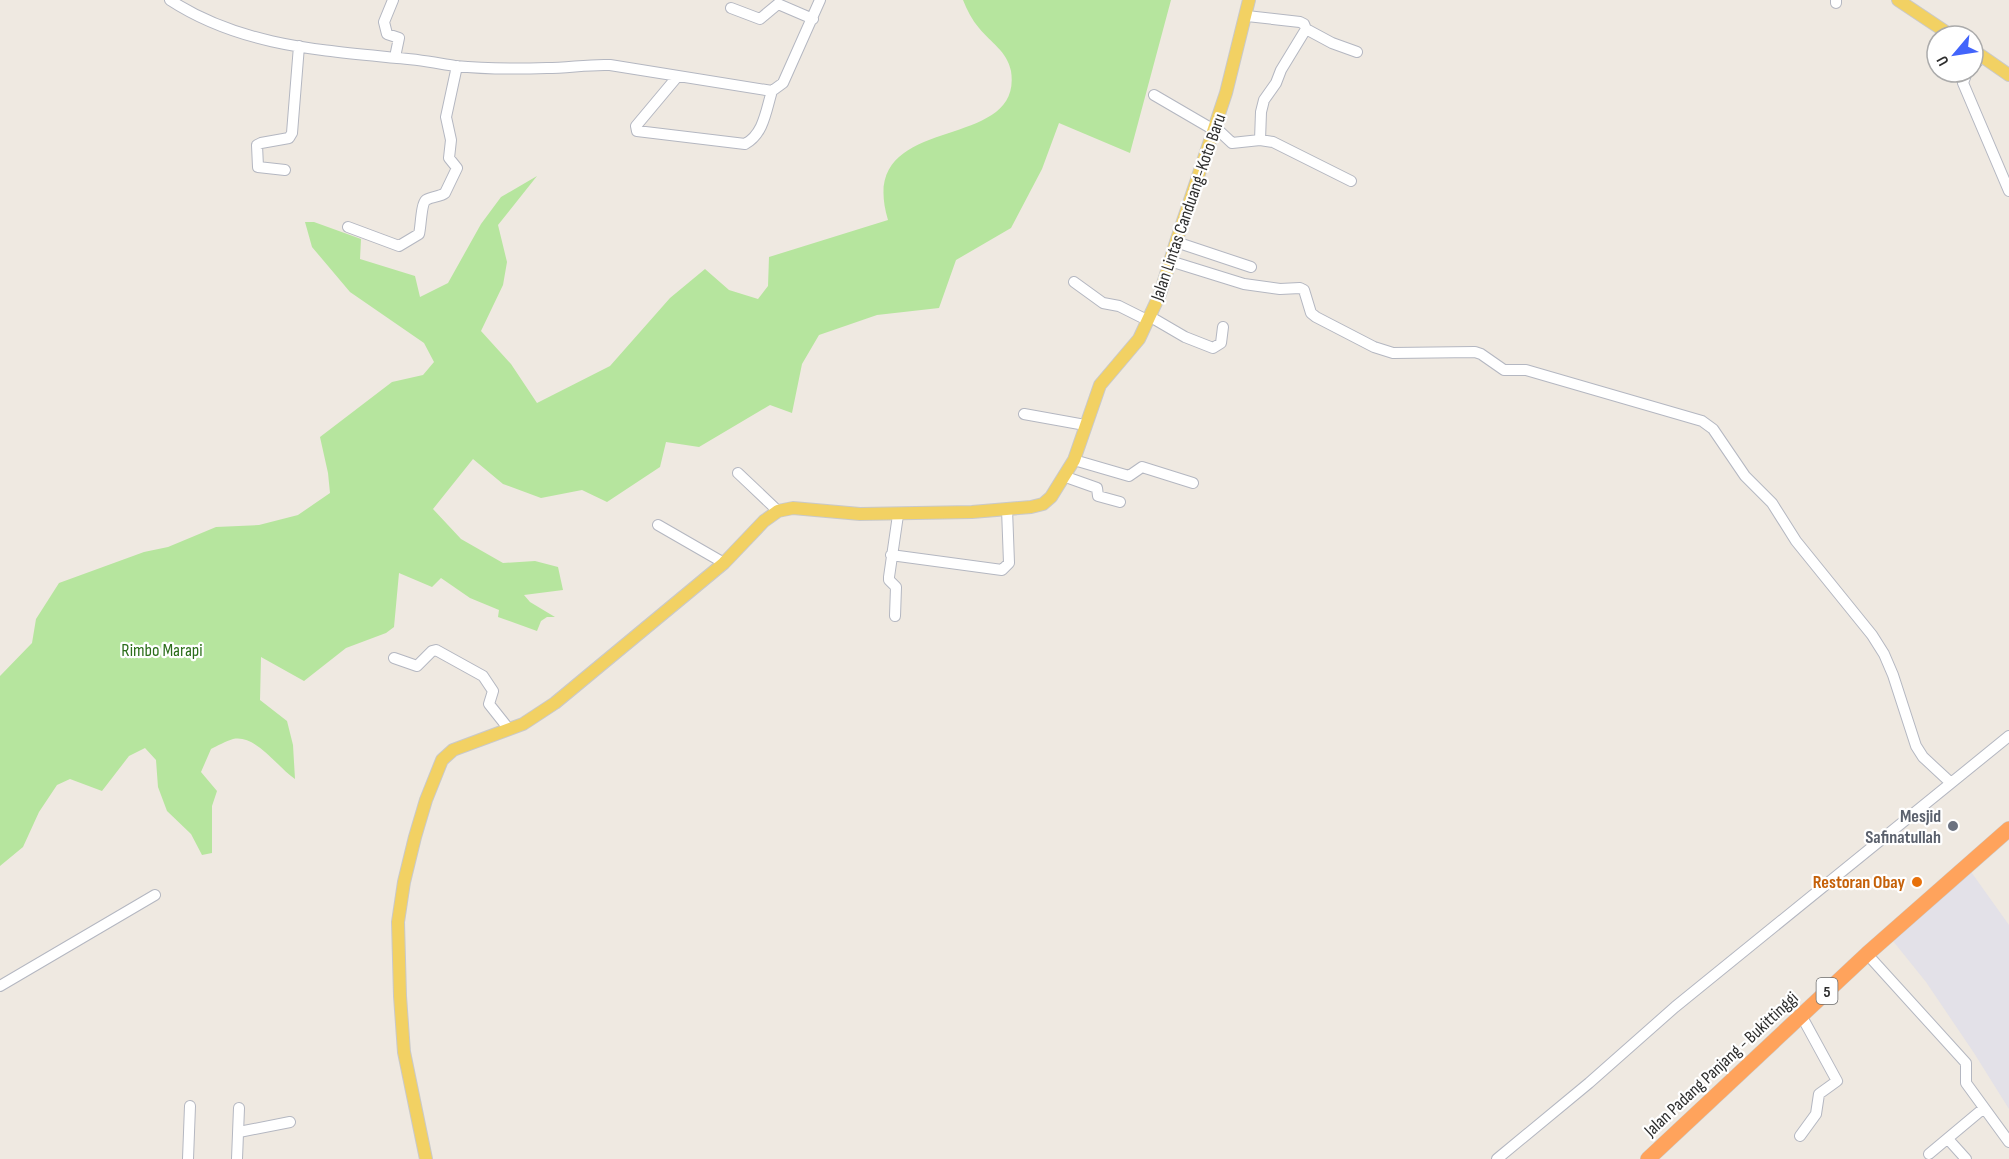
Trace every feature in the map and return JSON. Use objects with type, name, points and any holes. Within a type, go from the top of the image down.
[{"type":"highway","name":"Jalan Padang Panjang - Bukittinggi","points":[[1648,1159],[1867,954],[2009,829]]},
{"type":"main road","name":"Jalan Lintas Canduang-Koto Baru","points":[[778,511],[793,507],[852,514],[898,515],[1013,509],[1038,506],[1047,501],[1066,477],[1074,460],[1100,385],[1139,339],[1160,294],[1233,72],[1249,0]]},
{"type":"main road","points":[[1898,0],[1934,24]]},
{"type":"main road","points":[[1985,63],[2009,75]]},
{"type":"main road","points":[[426,1159],[408,1072],[402,1026],[398,922],[401,895],[426,800],[442,760],[453,750],[523,723],[555,703],[724,562],[764,520],[778,511]]},
{"type":"street","points":[[170,0],[208,21],[243,35],[348,54],[395,57],[457,66],[547,69],[593,65],[610,66],[772,91]]},
{"type":"street","points":[[393,0],[384,24],[387,34],[399,38],[395,57]]},
{"type":"street","points":[[677,77],[636,126],[637,131],[745,144],[752,141],[759,132],[772,91],[783,83],[820,0]]},
{"type":"street","points":[[731,8],[760,19],[775,5],[782,4],[813,19]]},
{"type":"street","points":[[1246,16],[1296,21],[1332,44],[1357,52]]},
{"type":"street","points":[[1260,140],[1264,100],[1306,29]]},
{"type":"street","points":[[285,170],[258,167],[257,145],[289,138],[292,134],[299,46]]},
{"type":"street","points":[[348,227],[399,246],[419,234],[424,203],[429,198],[445,193],[457,168],[449,158],[452,140],[446,117],[457,66]]},
{"type":"street","points":[[1963,84],[2009,191]]},
{"type":"street","points":[[1154,95],[1215,129],[1232,143],[1260,140],[1273,142],[1350,181]]},
{"type":"street","points":[[1176,242],[1251,267]]},
{"type":"street","points":[[1170,261],[1244,284],[1280,289],[1300,288],[1306,295],[1311,313],[1316,317],[1374,347],[1393,353],[1475,352],[1504,370],[1526,370],[1702,421],[1713,429],[1745,476],[1772,503],[1796,541],[1872,635],[1893,675],[1916,746],[1923,757],[1951,783]]},
{"type":"street","points":[[1074,282],[1103,303],[1119,306],[1148,318],[1185,338],[1213,348],[1221,344],[1223,327]]},
{"type":"street","points":[[1024,414],[1085,425]]},
{"type":"street","points":[[1074,460],[1129,476],[1142,467],[1193,483]]},
{"type":"street","points":[[738,473],[778,511]]},
{"type":"street","points":[[1066,477],[1097,488],[1098,496],[1120,502]]},
{"type":"street","points":[[891,555],[1002,570],[1009,563],[1013,509]]},
{"type":"street","points":[[896,615],[896,587],[889,580],[898,515]]},
{"type":"street","points":[[658,525],[724,562]]},
{"type":"street","points":[[394,658],[417,666],[432,651],[436,650],[483,676],[493,692],[489,704],[508,728]]},
{"type":"street","points":[[1497,1159],[1589,1083],[1675,1007],[2009,736]]},
{"type":"street","points":[[0,986],[155,895]]},
{"type":"street","points":[[1867,954],[1966,1063],[1966,1083],[2009,1142]]},
{"type":"street","points":[[1800,1136],[1818,1111],[1819,1094],[1837,1081],[1801,1015]]},
{"type":"street","points":[[188,1159],[190,1106]]},
{"type":"street","points":[[237,1159],[239,1108]]},
{"type":"street","points":[[1929,1154],[1984,1108]]},
{"type":"street","points":[[239,1132],[290,1122]]},
{"type":"street","points":[[1948,1139],[1966,1159]]},
{"type":"shaded area","points":[[1969,869],[2009,925],[2009,1109],[1926,982],[1893,941]]},
{"type":"green space","name":"Rimbo Marapi","points":[[963,0],[1171,0],[1130,153],[1059,123],[1042,169],[1011,228],[956,260],[939,308],[877,315],[819,335],[802,364],[792,413],[770,405],[699,447],[666,442],[660,467],[607,502],[582,490],[541,498],[503,484],[473,459],[433,509],[461,539],[503,563],[535,561],[558,567],[563,590],[524,595],[530,602],[555,617],[547,617],[541,621],[537,631],[498,617],[499,610],[470,598],[441,578],[432,587],[399,573],[394,627],[386,633],[346,648],[304,681],[261,657],[260,700],[287,721],[293,745],[295,779],[250,741],[233,739],[211,749],[201,772],[217,791],[212,806],[212,853],[202,855],[191,834],[167,811],[158,787],[156,760],[145,748],[129,756],[102,791],[70,779],[57,785],[39,812],[23,847],[0,866],[0,676],[32,643],[36,619],[59,583],[144,552],[168,547],[216,527],[259,525],[298,515],[330,493],[320,437],[392,382],[423,375],[434,362],[424,343],[350,292],[312,247],[305,222],[314,222],[361,239],[360,259],[415,276],[420,297],[448,283],[481,224],[501,197],[537,176],[498,225],[507,262],[503,285],[481,331],[511,364],[537,403],[610,366],[670,298],[705,269],[729,290],[758,299],[768,286],[769,257],[888,220],[884,185],[895,161],[915,146],[969,126],[992,114],[1008,97],[1011,71],[1009,64],[974,22]]},
{"type":"place","name":"Mesjid Safinatullah","points":[[1953,826]]},
{"type":"place","name":"Restoran Obay","points":[[1917,882]]}]
